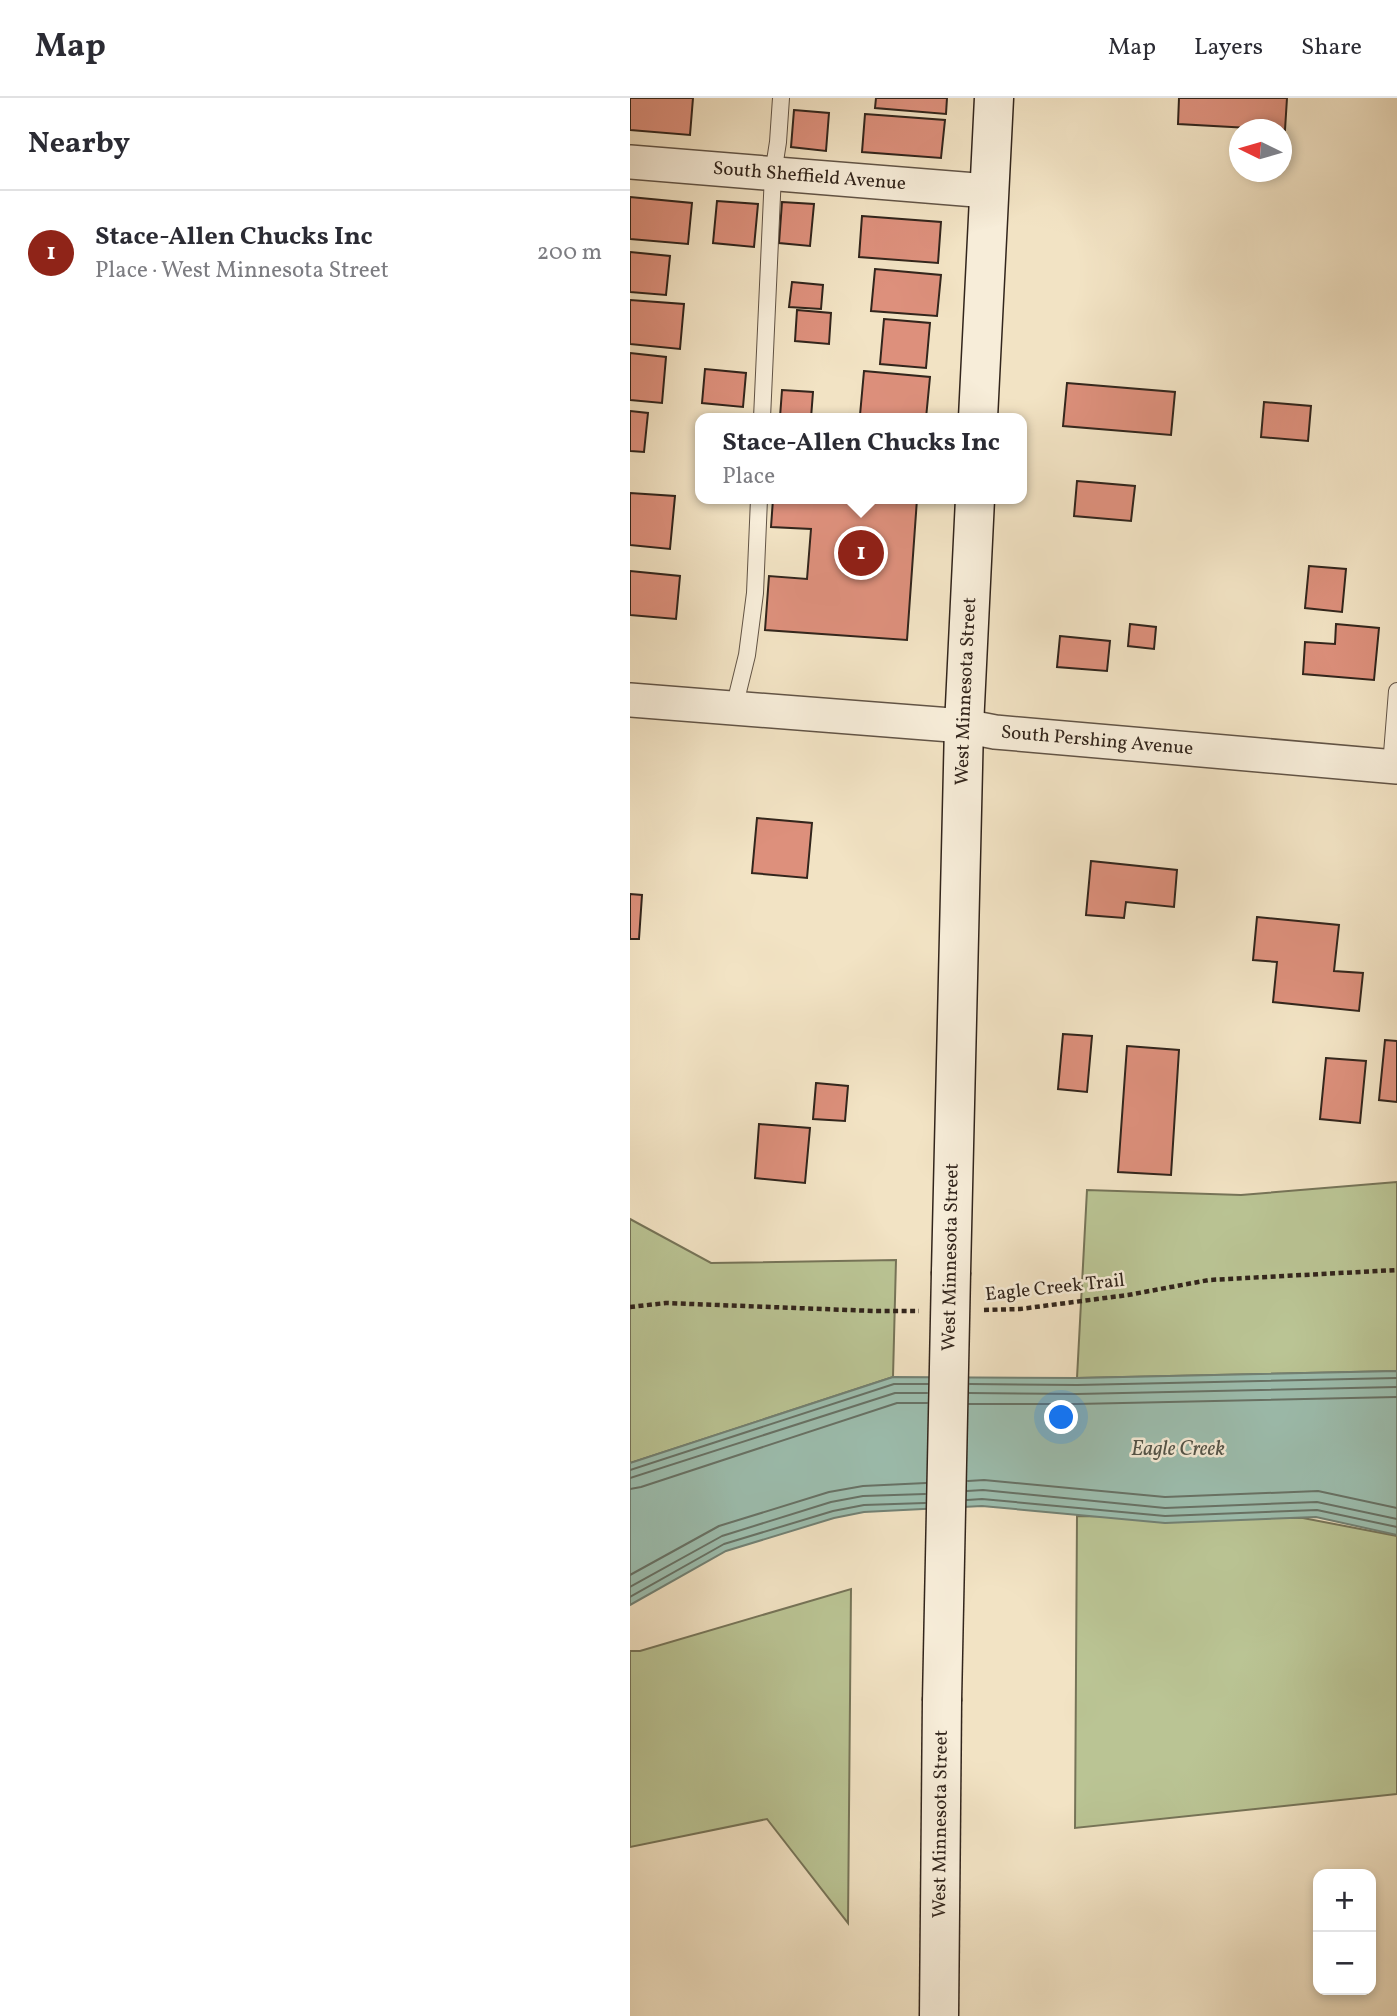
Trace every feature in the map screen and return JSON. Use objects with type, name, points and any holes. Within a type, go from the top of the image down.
[{"type":"street","points":[[978,413],[993,98]]},
{"type":"street","name":"South Sheffield Avenue","points":[[630,162],[989,191]]},
{"type":"street","name":"West Minnesota Street","points":[[939,2016],[951,1272],[964,726],[975,504]]},
{"type":"street","name":"South Pershing Avenue","points":[[630,700],[964,726],[995,732],[1394,766]]},
{"type":"lane","points":[[762,413],[773,174],[781,98]]},
{"type":"lane","points":[[734,708],[747,655],[755,593],[759,504]]},
{"type":"lane","points":[[1394,766],[1397,691]]},
{"type":"path","name":"Eagle Creek Trail","points":[[980,1310],[1034,1308],[1209,1280],[1397,1269]]},
{"type":"path","points":[[630,1307],[666,1303],[927,1311]]},
{"type":"green space","points":[[1397,1182],[1397,1371],[1077,1378],[1087,1190],[1241,1195]]},
{"type":"green space","points":[[630,1219],[711,1263],[896,1260],[893,1377],[630,1463]]},
{"type":"green space","points":[[1077,1516],[1303,1518],[1397,1536],[1397,1794],[1075,1828]]},
{"type":"green space","points":[[851,1589],[848,1923],[767,1819],[630,1847],[630,1651],[640,1651]]},
{"type":"water","name":"Eagle Creek","points":[[1397,1371],[1397,1535],[1316,1517],[1165,1523],[982,1506],[864,1512],[834,1518],[726,1551],[630,1605],[630,1463],[893,1377],[1077,1378]]},
{"type":"building","points":[[630,98],[693,98],[690,135],[630,130]]},
{"type":"building","points":[[876,98],[947,98],[946,114],[875,108]]},
{"type":"building","points":[[1179,98],[1287,98],[1286,119],[1229,119],[1229,127],[1178,124]]},
{"type":"building","points":[[794,110],[829,113],[826,151],[791,147]]},
{"type":"building","points":[[865,114],[945,120],[941,158],[862,152]]},
{"type":"building","points":[[630,197],[692,203],[688,244],[630,239]]},
{"type":"building","points":[[717,201],[758,204],[754,247],[713,243]]},
{"type":"building","points":[[782,202],[814,204],[810,246],[779,243]]},
{"type":"building","points":[[862,216],[941,222],[938,263],[859,257]]},
{"type":"building","points":[[630,252],[670,256],[666,295],[630,292]]},
{"type":"building","points":[[875,269],[941,275],[937,316],[871,311]]},
{"type":"building","points":[[792,282],[823,285],[821,309],[789,307]]},
{"type":"building","points":[[630,300],[684,304],[680,349],[630,344]]},
{"type":"building","points":[[797,310],[831,313],[829,344],[795,341]]},
{"type":"building","points":[[884,319],[930,323],[926,368],[880,364]]},
{"type":"building","points":[[630,353],[666,357],[662,403],[630,400]]},
{"type":"building","points":[[705,369],[746,373],[743,407],[702,403]]},
{"type":"building","points":[[864,371],[930,377],[926,413],[860,413]]},
{"type":"building","points":[[1067,383],[1175,392],[1171,435],[1063,426]]},
{"type":"building","points":[[782,390],[813,392],[811,413],[780,413]]},
{"type":"building","points":[[1264,402],[1311,406],[1308,441],[1261,437]]},
{"type":"building","points":[[630,411],[648,413],[644,452],[630,451]]},
{"type":"building","points":[[1077,481],[1135,486],[1131,521],[1074,516]]},
{"type":"building","points":[[630,493],[675,496],[670,549],[630,545]]},
{"type":"building","points":[[773,504],[917,504],[907,640],[765,630],[769,576],[807,579],[811,529],[771,527]]},
{"type":"building","points":[[1309,566],[1346,569],[1342,612],[1305,608]]},
{"type":"building","points":[[630,571],[680,576],[676,619],[630,615]]},
{"type":"building","points":[[1130,624],[1156,627],[1154,649],[1128,646]]},
{"type":"building","points":[[1336,624],[1379,628],[1374,680],[1303,674],[1305,642],[1335,644]]},
{"type":"building","points":[[1060,636],[1110,641],[1107,671],[1057,667]]},
{"type":"building","points":[[757,818],[812,823],[807,878],[752,873]]},
{"type":"building","points":[[1091,861],[1177,870],[1174,907],[1126,902],[1124,918],[1086,915]]},
{"type":"building","points":[[630,894],[642,895],[639,939],[630,939]]},
{"type":"building","points":[[1257,917],[1339,925],[1334,971],[1363,973],[1359,1011],[1273,1002],[1277,962],[1253,960]]},
{"type":"building","points":[[1063,1034],[1092,1036],[1087,1092],[1058,1089]]},
{"type":"building","points":[[1385,1040],[1397,1041],[1397,1102],[1379,1100]]},
{"type":"building","points":[[1127,1046],[1179,1050],[1171,1175],[1118,1172]]},
{"type":"building","points":[[1326,1058],[1366,1061],[1360,1123],[1320,1119]]},
{"type":"building","points":[[816,1083],[848,1086],[845,1121],[813,1119]]},
{"type":"building","points":[[759,1124],[810,1128],[805,1183],[755,1178]]},
{"type":"place","name":"Stace-Allen Chucks Inc","points":[[861,553]]}]
